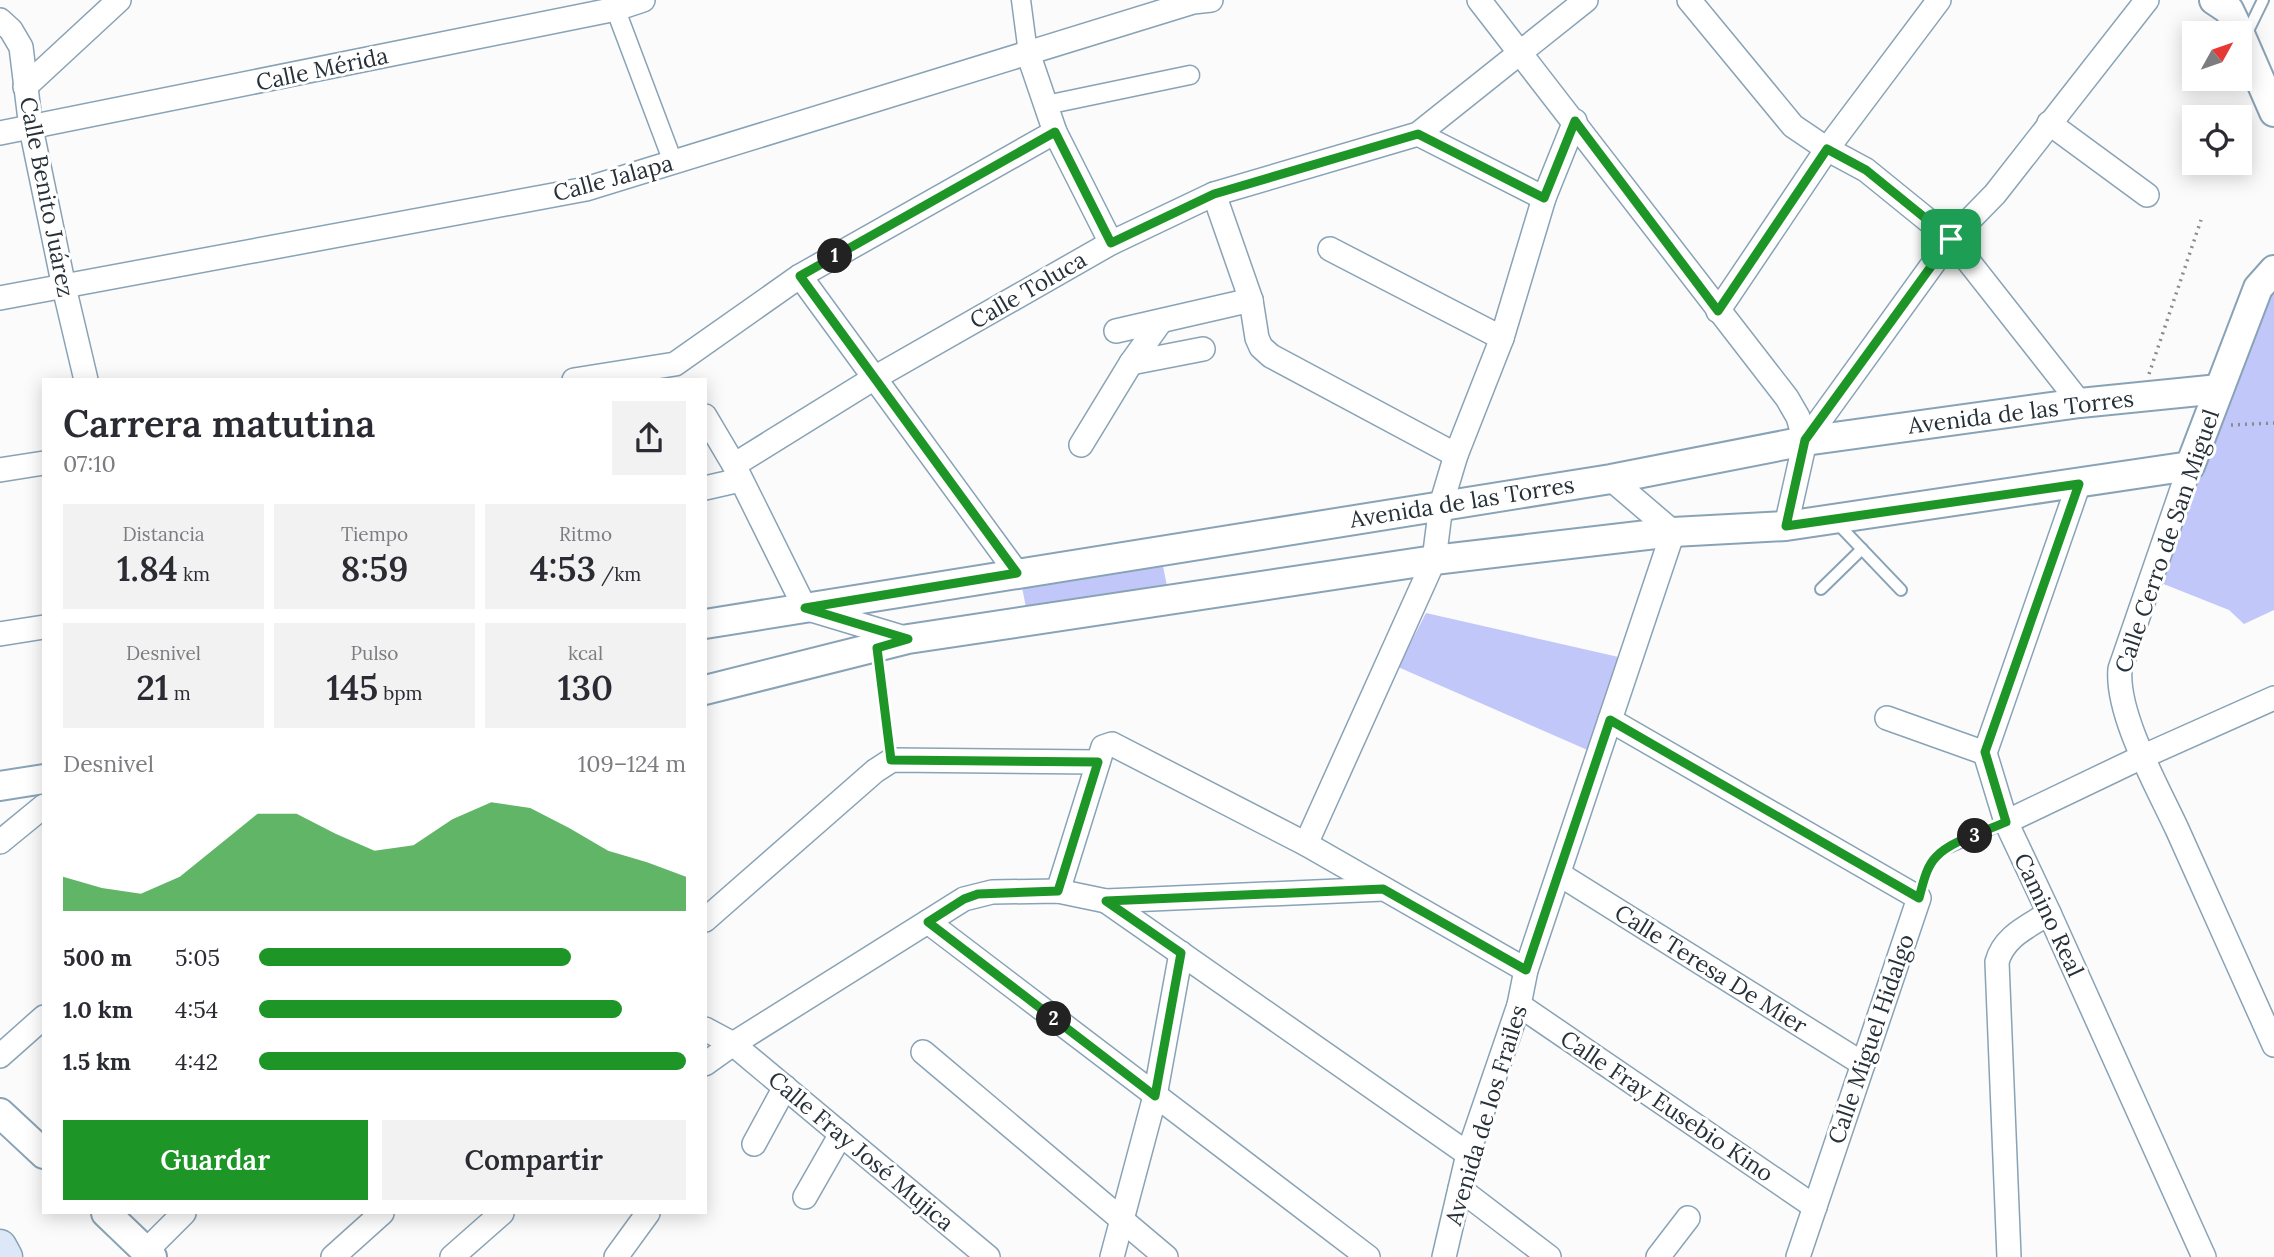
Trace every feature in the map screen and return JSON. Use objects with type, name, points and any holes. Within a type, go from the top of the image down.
[{"type":"main road","points":[[0,1246],[6,1257]]},
{"type":"street","points":[[26,87],[119,0]]},
{"type":"street","name":"Calle Mérida","points":[[0,133],[643,0]]},
{"type":"street","points":[[1021,0],[1028,53],[1055,132],[1111,243]]},
{"type":"street","name":"Calle Jalapa","points":[[0,298],[586,189],[1194,2],[1211,0]]},
{"type":"street","points":[[1479,0],[1787,398],[1798,417],[1805,440]]},
{"type":"street","name":"Calle Toluca","points":[[707,487],[737,473],[876,377],[1111,243],[1214,194],[1418,134],[1586,0]]},
{"type":"street","points":[[1689,0],[1793,126],[1827,149],[1866,170],[1951,239],[2080,403]]},
{"type":"street","points":[[1718,311],[1827,149],[1939,0]]},
{"type":"street","points":[[1786,526],[1805,440],[1951,239],[1995,194],[2147,0]]},
{"type":"street","points":[[2214,0],[2229,10],[2234,21]]},
{"type":"street","points":[[614,4],[673,162]]},
{"type":"street","name":"Calle Benito Juárez","points":[[0,20],[11,30],[21,47],[31,128],[86,378]]},
{"type":"street","points":[[2252,61],[2274,112]]},
{"type":"street","points":[[1046,105],[1191,75]]},
{"type":"street","points":[[1306,844],[1434,560],[1441,505],[1457,455],[1502,338],[1544,198],[1575,121]]},
{"type":"street","points":[[2049,123],[2147,195]]},
{"type":"street","points":[[600,378],[680,372],[800,276],[1055,132]]},
{"type":"street","points":[[1418,134],[1544,198]]},
{"type":"street","points":[[1214,194],[1251,300],[1261,347],[1271,356],[1457,455]]},
{"type":"street","points":[[1330,249],[1502,338]]},
{"type":"street","name":"Calle Cerro de San Miguel","points":[[2274,270],[2258,288],[2204,427],[2120,668],[2119,684],[2122,702],[2144,756],[2274,1045]]},
{"type":"street","points":[[800,276],[1017,573]]},
{"type":"street","points":[[1116,331],[1251,300]]},
{"type":"street","points":[[1081,445],[1131,363],[1161,321]]},
{"type":"street","points":[[1131,363],[1203,349]]},
{"type":"street","name":"Avenida de las Torres","points":[[707,624],[1611,479],[1805,440],[2080,403],[2219,389]]},
{"type":"street","points":[[707,420],[805,608],[908,639]]},
{"type":"street","points":[[0,470],[42,463]]},
{"type":"street","points":[[707,690],[908,639],[1434,560],[1673,532],[1786,526],[2190,466]]},
{"type":"street","points":[[1611,479],[1673,532]]},
{"type":"street","points":[[1887,718],[1985,752],[2079,484]]},
{"type":"street","name":"Avenida de los Frailes","points":[[1444,1257],[1468,1154],[1519,1005],[1526,970],[1673,532]]},
{"type":"street","points":[[0,634],[42,627]]},
{"type":"street","points":[[2006,822],[2274,698]]},
{"type":"street","points":[[1610,720],[1919,898]]},
{"type":"street","points":[[1058,891],[1103,747],[1112,744],[1306,844],[1526,970]]},
{"type":"street","name":"Camino Real","points":[[1985,752],[2006,822],[2204,1257]]},
{"type":"street","points":[[707,918],[891,760],[1098,762]]},
{"type":"street","points":[[0,786],[42,779]]},
{"type":"street","points":[[0,842],[42,808]]},
{"type":"street","name":"Calle Teresa De Mier","points":[[1559,874],[1863,1064]]},
{"type":"street","points":[[707,1063],[964,899],[978,894],[1058,891],[1106,901],[1383,889]]},
{"type":"street","name":"Calle Miguel Hidalgo","points":[[1798,1257],[1919,898]]},
{"type":"street","points":[[1106,901],[1468,1154]]},
{"type":"street","points":[[2009,1257],[1997,962],[2000,950],[2007,940],[2049,913]]},
{"type":"street","points":[[928,922],[1368,1257]]},
{"type":"street","points":[[1112,1257],[1155,1096],[1181,953]]},
{"type":"street","name":"Calle Fray Eusebio Kino","points":[[1519,1005],[1815,1207]]},
{"type":"street","points":[[0,1056],[42,1019]]},
{"type":"street","name":"Calle Fray José Mujica","points":[[707,1030],[733,1044],[988,1257]]},
{"type":"street","points":[[923,1052],[1166,1257]]},
{"type":"street","points":[[754,1144],[785,1087]]},
{"type":"street","points":[[0,1113],[42,1152]]},
{"type":"street","points":[[806,1197],[841,1134]]},
{"type":"street","points":[[1460,1189],[1549,1257]]},
{"type":"street","points":[[107,1214],[149,1254],[183,1214]]},
{"type":"street","points":[[333,1257],[381,1214]]},
{"type":"street","points":[[452,1257],[501,1214]]},
{"type":"street","points":[[616,1257],[647,1214]]},
{"type":"street","points":[[1658,1257],[1688,1218]]},
{"type":"lane","points":[[2250,21],[2263,0]]},
{"type":"lane","points":[[1831,518],[1902,590]]},
{"type":"lane","points":[[1821,589],[1862,549]]},
{"type":"lane","points":[[1949,847],[2006,822]]},
{"type":"path","points":[[2141,397],[2201,220]]},
{"type":"path","points":[[2204,427],[2274,423]]},
{"type":"path","points":[[877,648],[891,760]]},
{"type":"path","points":[[1919,898],[1929,867],[1937,855],[1949,847]]},
{"type":"shaded area","points":[[2274,270],[2274,610],[2244,624],[2229,610],[2151,579]]},
{"type":"shaded area","points":[[1160,551],[1171,606],[1031,633],[1020,577]]},
{"type":"shaded area","points":[[1426,613],[1623,658],[1592,752],[1398,667]]},
{"type":"route","points":[[1575,121],[1718,311],[1827,149],[1866,170],[1951,239],[1805,440],[1786,526],[2079,484],[1985,752],[2006,822],[1937,855],[1929,867],[1919,898],[1610,720],[1526,970],[1383,889],[1106,901],[1181,953],[1155,1096],[928,922],[964,899],[978,894],[1058,891],[1098,762],[891,760],[877,648],[908,639],[805,608],[1017,573],[800,276],[1055,132],[1111,243],[1214,194],[1418,134],[1544,198],[1575,121]]}]
